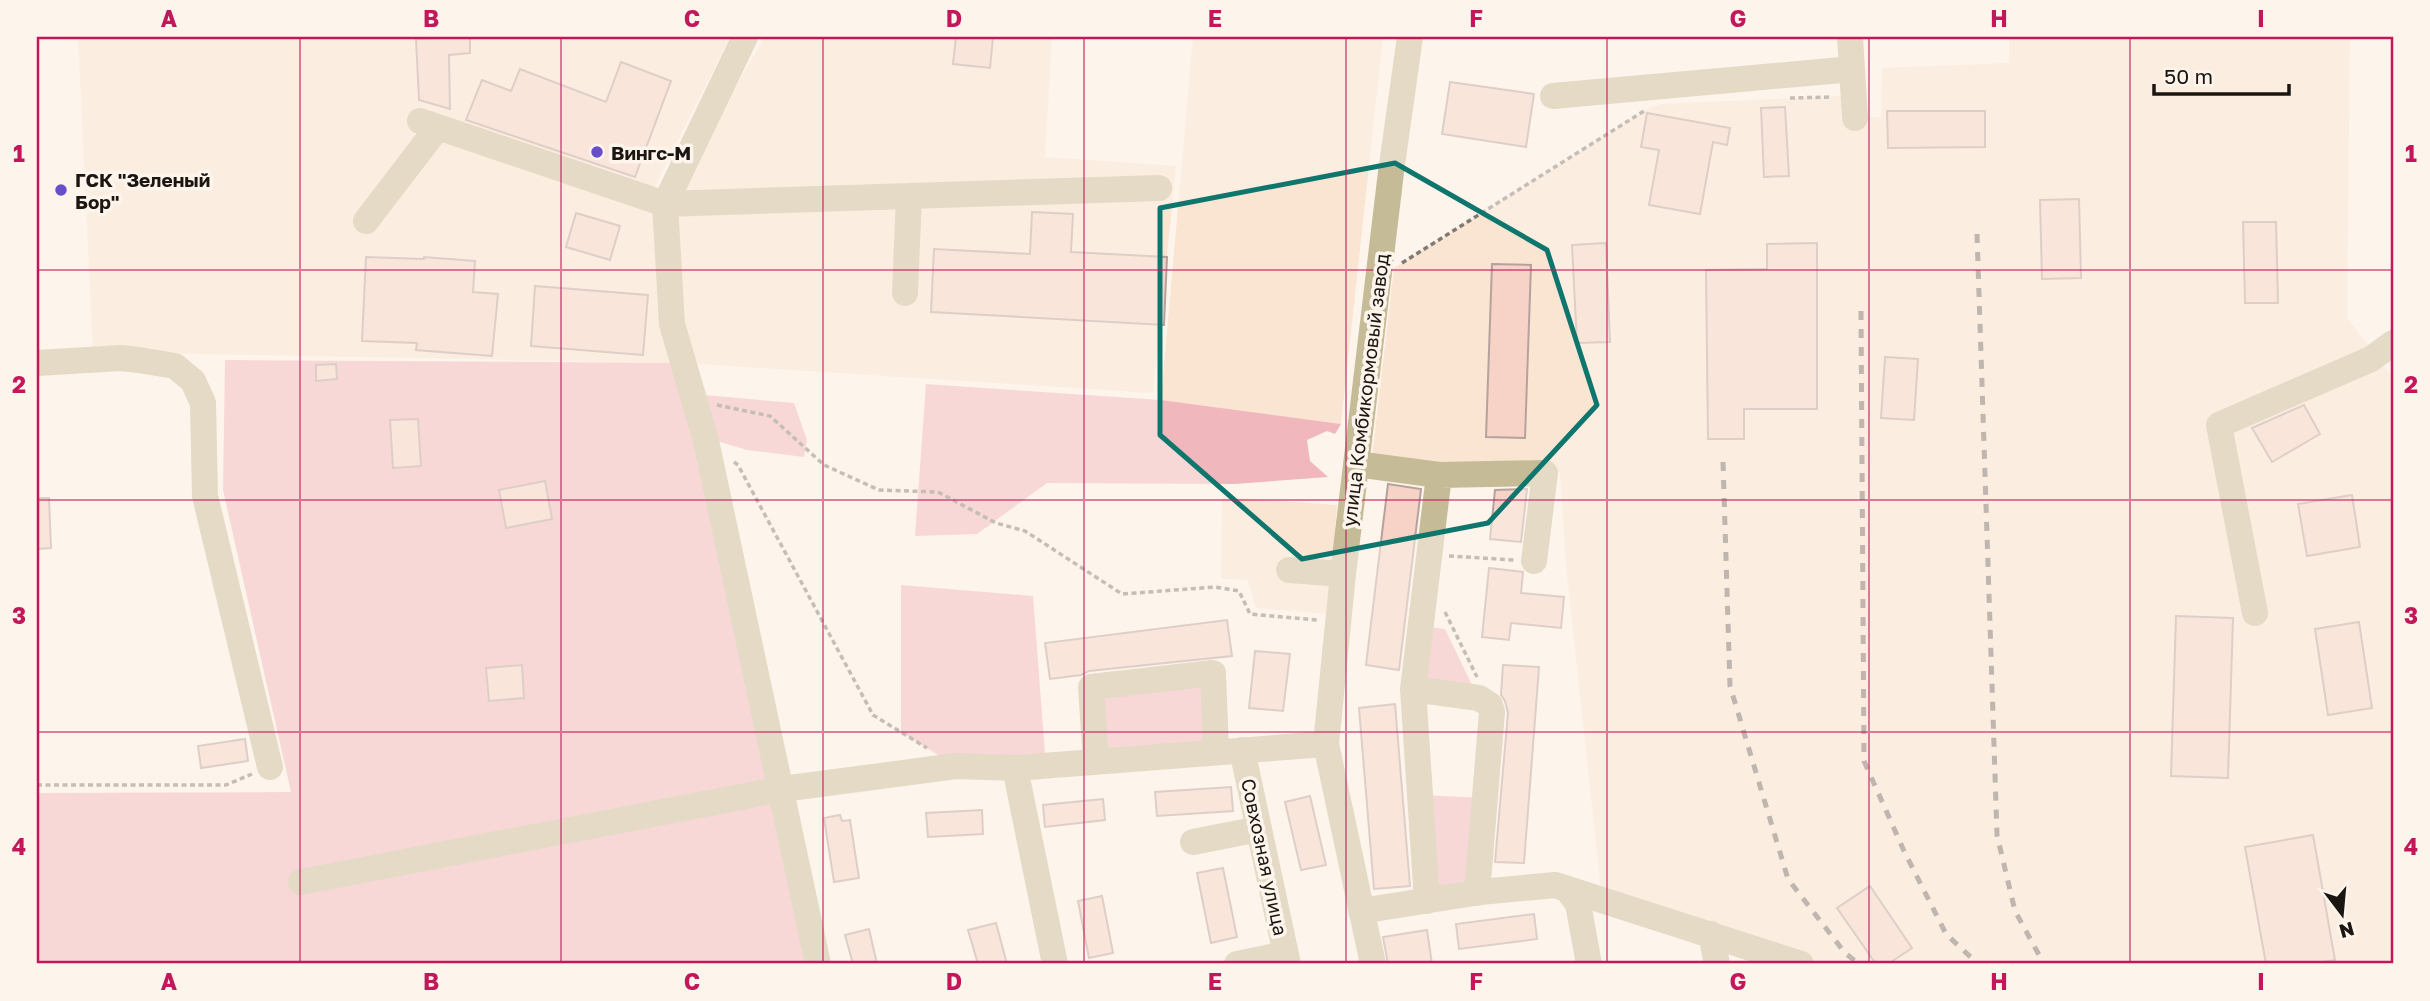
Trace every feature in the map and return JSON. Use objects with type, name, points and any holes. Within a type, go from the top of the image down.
[{"type":"street","points":[[745,37],[665,205],[672,324],[706,441],[818,964]]},
{"type":"street","name":"улица Комбикормовый завод","points":[[1373,964],[1326,744],[1356,464],[1410,37]]},
{"type":"street","points":[[1848,107],[1852,69],[1850,37]]},
{"type":"street","points":[[1553,96],[1852,69]]},
{"type":"street","points":[[366,220],[429,124],[665,205],[1159,188]]},
{"type":"street","points":[[905,293],[909,196]]},
{"type":"street","points":[[2255,613],[2219,425],[2371,359],[2393,343]]},
{"type":"street","points":[[37,345],[75,344]]},
{"type":"street","points":[[37,363],[121,358],[139,360],[175,366],[193,381],[203,403],[205,496],[270,767]]},
{"type":"street","points":[[1356,464],[1439,475],[1545,473],[1534,561]]},
{"type":"street","points":[[1427,901],[1413,689],[1439,475]]},
{"type":"street","points":[[1289,570],[1343,574]]},
{"type":"street","name":"Совхозная улица","points":[[1096,762],[1091,687],[1213,673],[1229,751],[1259,829],[1287,959]]},
{"type":"street","points":[[1413,689],[1479,698],[1490,705],[1492,712],[1477,893]]},
{"type":"street","points":[[301,882],[782,789],[956,766],[1015,768],[1326,744]]},
{"type":"street","points":[[1015,768],[1055,964]]},
{"type":"street","points":[[1193,842],[1259,829]]},
{"type":"street","points":[[1361,911],[1477,893],[1556,885],[1801,964]]},
{"type":"street","points":[[1566,888],[1578,904],[1589,964]]},
{"type":"street","points":[[1711,934],[1717,964]]},
{"type":"street","points":[[1237,964],[1287,959]]},
{"type":"path","points":[[1785,99],[1848,107]]},
{"type":"path","points":[[1394,268],[1646,110]]},
{"type":"path","points":[[694,400],[770,416],[824,465],[879,490],[938,492],[996,523],[1025,531],[1122,594],[1215,587],[1239,591],[1250,614],[1338,621]]},
{"type":"path","points":[[706,441],[738,465],[873,715],[956,766]]},
{"type":"path","points":[[1429,555],[1534,561]]},
{"type":"path","points":[[1444,611],[1490,705]]},
{"type":"path","points":[[37,785],[226,785],[270,767]]},
{"type":"highlighted area","points":[[1395,163],[1547,250],[1597,405],[1488,523],[1302,559],[1160,435],[1160,208]]},
{"type":"shaded area","points":[[78,37],[730,37],[653,190],[665,204],[765,37],[1052,37],[1045,157],[1176,166],[1153,393],[683,363],[93,352]]},
{"type":"shaded area","points":[[1193,37],[1383,37],[1341,424],[1161,400]]},
{"type":"shaded area","points":[[2009,37],[2350,37],[2347,318],[2393,375],[2393,964],[1801,964],[1602,899],[1566,566],[1560,472],[1439,475],[1371,466],[1394,268],[1646,110],[1660,104],[1841,96],[1841,119],[1881,117],[1882,68],[2009,63]]},
{"type":"shaded area","points":[[225,360],[683,363],[815,964],[37,964],[37,793],[291,792],[223,490]]},
{"type":"shaded area","points":[[926,384],[1161,400],[1341,424],[1335,434],[1327,431],[1307,440],[1310,461],[1328,477],[1234,484],[1047,483],[977,534],[915,536]]},
{"type":"shaded area","points":[[693,394],[794,403],[807,440],[804,457],[747,450],[710,439]]},
{"type":"shaded area","points":[[1222,497],[1337,505],[1329,614],[1256,608],[1248,580],[1221,579]]},
{"type":"shaded area","points":[[901,585],[1033,596],[1046,766],[956,766],[901,732]]},
{"type":"shaded area","points":[[1429,627],[1445,629],[1473,687],[1423,681]]},
{"type":"shaded area","points":[[1213,673],[1216,752],[1096,762],[1091,687]]},
{"type":"shaded area","points":[[1420,795],[1485,798],[1477,893],[1427,901]]},
{"type":"building","points":[[470,37],[470,53],[449,55],[450,109],[419,100],[416,39]]},
{"type":"building","points":[[956,37],[993,37],[990,68],[953,64]]},
{"type":"building","name":"Вингс-М","points":[[621,62],[671,81],[635,177],[466,120],[482,80],[511,91],[520,69],[606,102]]},
{"type":"building","points":[[1450,82],[1534,94],[1526,147],[1442,134]]},
{"type":"building","points":[[1785,107],[1789,176],[1764,177],[1761,108]]},
{"type":"building","points":[[1887,111],[1985,111],[1985,147],[1888,148]]},
{"type":"building","points":[[1647,113],[1730,128],[1727,145],[1713,142],[1700,214],[1649,205],[1659,150],[1641,147]]},
{"type":"building","points":[[2079,199],[2081,278],[2042,279],[2040,200]]},
{"type":"building","points":[[1032,212],[1073,214],[1071,252],[1167,257],[1164,325],[931,312],[934,249],[1030,254]]},
{"type":"building","points":[[576,213],[620,226],[610,260],[566,247]]},
{"type":"building","points":[[2243,222],[2276,222],[2278,303],[2245,303]]},
{"type":"building","points":[[1606,243],[1610,342],[1577,343],[1572,245]]},
{"type":"building","points":[[1817,243],[1817,409],[1744,409],[1744,439],[1708,439],[1706,270],[1767,269],[1767,244]]},
{"type":"building","points":[[366,257],[424,257],[475,261],[473,292],[498,294],[492,356],[416,350],[417,343],[362,341]]},
{"type":"building","points":[[1492,264],[1531,265],[1525,438],[1486,437]]},
{"type":"building","points":[[535,286],[648,295],[643,355],[531,346]]},
{"type":"building","points":[[1885,357],[1918,359],[1914,420],[1881,418]]},
{"type":"building","points":[[336,364],[337,379],[316,381],[316,365]]},
{"type":"building","points":[[2304,405],[2320,434],[2272,462],[2252,428]]},
{"type":"building","points":[[418,419],[421,466],[393,468],[390,420]]},
{"type":"building","points":[[545,481],[552,519],[506,528],[499,490]]},
{"type":"building","points":[[1388,484],[1421,489],[1399,670],[1366,665]]},
{"type":"building","points":[[1527,489],[1521,542],[1490,539],[1495,490]]},
{"type":"building","points":[[2352,495],[2360,547],[2307,556],[2298,504]]},
{"type":"building","points":[[37,498],[49,498],[51,548],[37,549]]},
{"type":"building","points":[[1489,568],[1523,572],[1521,593],[1564,597],[1561,628],[1511,623],[1509,640],[1482,637]]},
{"type":"building","points":[[2176,616],[2233,618],[2228,778],[2171,776]]},
{"type":"building","points":[[1227,620],[1232,656],[1089,671],[1081,675],[1050,679],[1045,643]]},
{"type":"building","points":[[2359,622],[2372,708],[2328,715],[2315,629]]},
{"type":"building","points":[[1255,651],[1290,654],[1283,711],[1249,708]]},
{"type":"building","points":[[522,665],[524,698],[489,701],[486,668]]},
{"type":"building","points":[[1503,665],[1539,667],[1524,863],[1495,862],[1508,713],[1501,695]]},
{"type":"building","points":[[1395,704],[1410,886],[1374,889],[1359,708]]},
{"type":"building","points":[[245,739],[248,761],[201,768],[198,746]]},
{"type":"building","points":[[1231,787],[1233,811],[1157,816],[1155,792]]},
{"type":"building","points":[[1310,796],[1326,865],[1301,870],[1285,802]]},
{"type":"building","points":[[1103,799],[1105,820],[1045,827],[1043,805]]},
{"type":"building","points":[[982,810],[983,834],[928,837],[926,813]]},
{"type":"building","points":[[840,815],[842,821],[850,820],[859,878],[834,882],[824,818]]},
{"type":"building","points":[[2313,835],[2335,960],[2312,964],[2266,964],[2245,847]]},
{"type":"building","points":[[1223,868],[1237,937],[1211,943],[1197,873]]},
{"type":"building","points":[[1870,886],[1912,948],[1888,964],[1876,964],[1837,908]]},
{"type":"building","points":[[1102,896],[1113,953],[1089,958],[1078,901]]},
{"type":"building","points":[[1534,914],[1537,939],[1459,949],[1456,924]]},
{"type":"building","points":[[996,923],[1007,964],[978,964],[968,930]]},
{"type":"building","points":[[869,929],[877,964],[853,964],[845,935]]},
{"type":"building","points":[[1427,930],[1432,964],[1388,964],[1383,937]]},
{"type":"railway","points":[[1977,234],[1997,835],[2015,911],[2044,964]]},
{"type":"railway","points":[[1861,311],[1864,761],[1904,851],[1946,934],[1978,964]]},
{"type":"railway","points":[[1723,462],[1730,686],[1788,879],[1845,953],[1859,964]]},
{"type":"place","name":"Вингс-М","points":[[597,152]]},
{"type":"place","name":"ГСК \"Зеленый Бор\"","points":[[61,190]]}]
